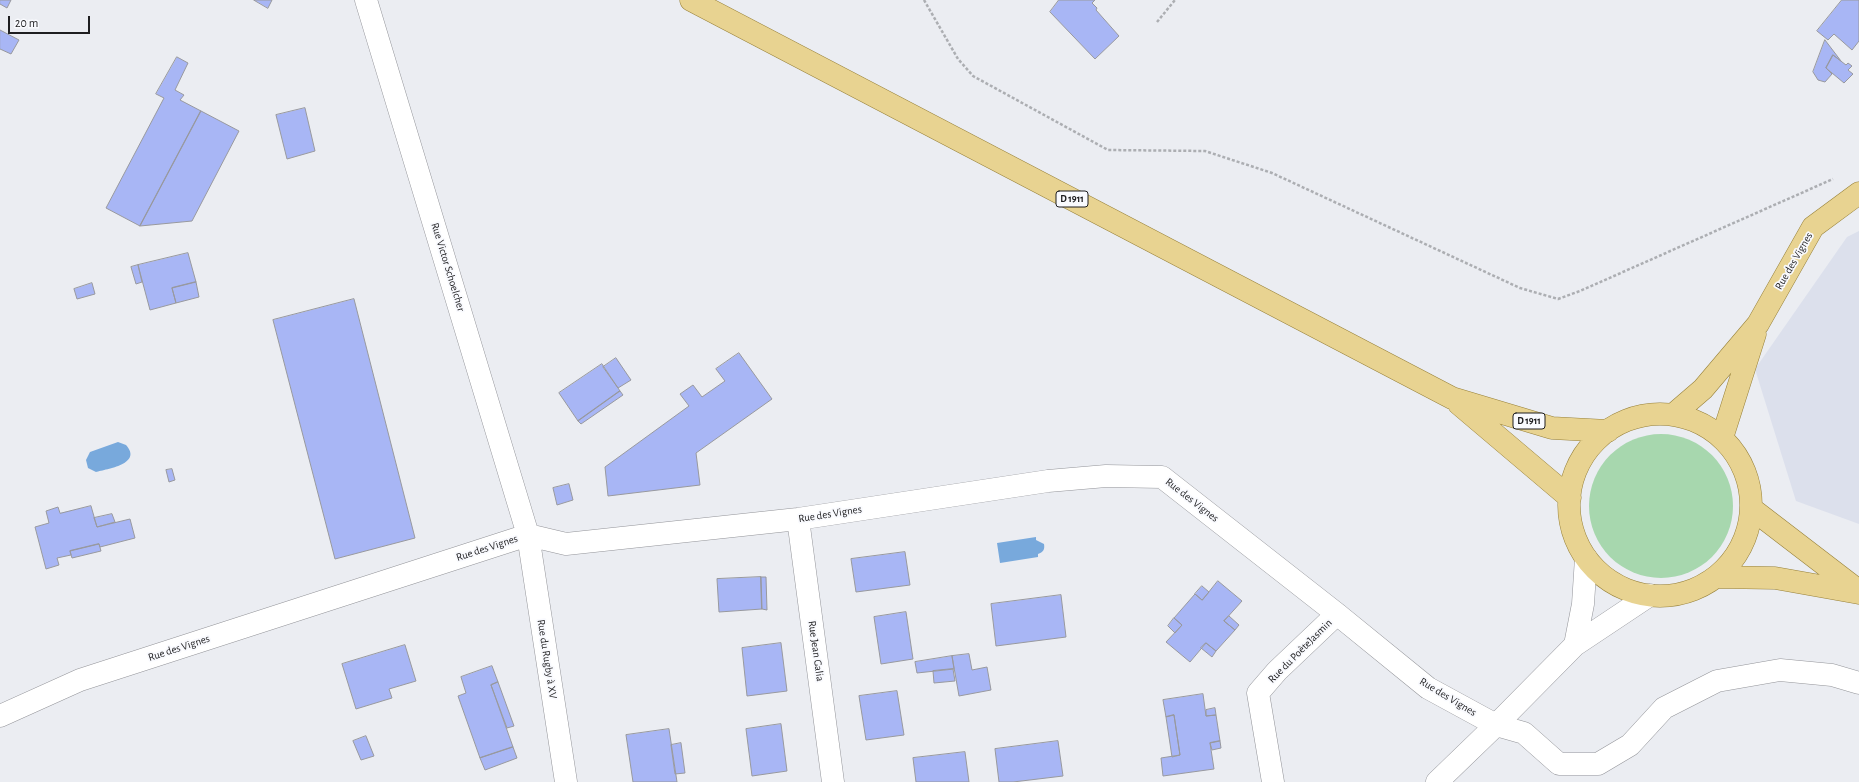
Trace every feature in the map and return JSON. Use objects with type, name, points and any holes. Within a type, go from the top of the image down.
[{"type":"main road","name":"D 1911","points":[[691,0],[1452,398],[1552,428],[1608,431]]},
{"type":"main road","name":"Rue des Vignes","points":[[1674,414],[1703,389],[1758,324],[1813,227],[1859,193]]},
{"type":"main road","name":"Rue des Vignes","points":[[1722,438],[1758,324]]},
{"type":"main road","name":"D 1911","points":[[1452,398],[1570,498]]},
{"type":"main road","points":[[1651,414],[1674,414],[1700,422],[1722,438],[1739,458],[1749,483],[1752,509],[1746,535],[1740,547],[1734,558],[1716,577],[1696,589],[1674,595],[1650,595],[1626,589],[1604,577],[1586,558],[1576,540],[1570,519],[1570,498],[1576,472],[1588,449],[1608,431],[1628,420],[1651,414]]},
{"type":"main road","points":[[1752,509],[1859,592]]},
{"type":"main road","points":[[1716,577],[1775,578],[1859,592]]},
{"type":"street","name":"Rue Victor Schoelcher","points":[[366,0],[528,535]]},
{"type":"street","name":"Rue des Vignes","points":[[0,716],[80,680],[528,535],[566,544],[798,519],[1048,481],[1106,476],[1162,476],[1428,688],[1496,725],[1524,733],[1559,764],[1598,764],[1630,745],[1664,708],[1717,681],[1780,670],[1832,675],[1859,683]]},
{"type":"street","name":"Rue Jean Galia","points":[[798,519],[833,782]]},
{"type":"street","name":"Rue du Rugby à XV","points":[[528,535],[566,782]]},
{"type":"street","points":[[1575,645],[1583,604],[1586,558]]},
{"type":"street","points":[[1437,782],[1575,645],[1650,595]]},
{"type":"street","name":"Rue du PoèteJasmin","points":[[1273,782],[1258,693],[1277,671],[1337,614]]},
{"type":"path","points":[[924,0],[958,59],[973,76],[1108,150],[1205,151],[1272,173],[1520,288],[1558,299],[1580,291],[1839,176]]},
{"type":"path","points":[[1157,22],[1175,0]]},
{"type":"shaded area","points":[[1859,231],[1859,524],[1796,501],[1755,369],[1847,237]]},
{"type":"green space","points":[[1661,434],[1682,437],[1701,446],[1712,455],[1721,466],[1730,485],[1733,506],[1730,527],[1721,546],[1712,557],[1701,566],[1682,575],[1661,578],[1640,575],[1621,566],[1610,557],[1601,546],[1592,527],[1589,506],[1592,485],[1601,466],[1610,455],[1621,446],[1640,437]]},
{"type":"water","points":[[118,442],[126,445],[130,451],[130,457],[127,461],[115,467],[96,472],[88,468],[86,460],[90,452]]},
{"type":"water","points":[[1036,537],[1036,540],[1044,544],[1044,548],[1038,554],[1038,557],[1000,563],[997,543]]},
{"type":"building","points":[[0,0],[11,0],[7,8],[0,4]]},
{"type":"building","points":[[254,0],[272,0],[268,8]]},
{"type":"building","points":[[1059,0],[1095,0],[1092,3],[1097,8],[1096,10],[1119,36],[1095,59],[1050,12]]},
{"type":"building","points":[[1842,0],[1859,0],[1859,41],[1852,50],[1834,34],[1828,40],[1817,31]]},
{"type":"building","points":[[0,30],[19,40],[11,54],[0,49]]},
{"type":"building","points":[[1825,40],[1841,61],[1833,55],[1826,68],[1832,74],[1825,82],[1818,80],[1813,72]]},
{"type":"building","points":[[1833,55],[1846,65],[1848,63],[1852,66],[1848,70],[1853,74],[1844,83],[1826,68]]},
{"type":"building","points":[[177,57],[188,63],[175,90],[184,95],[180,100],[201,111],[140,226],[106,208],[164,98],[156,94]]},
{"type":"building","points":[[305,108],[315,151],[287,159],[276,115]]},
{"type":"building","points":[[201,111],[239,131],[192,221],[140,226]]},
{"type":"building","points":[[188,253],[196,282],[172,288],[176,303],[150,310],[138,265]]},
{"type":"building","points":[[138,265],[142,282],[136,284],[131,267]]},
{"type":"building","points":[[196,282],[199,297],[176,303],[172,288]]},
{"type":"building","points":[[92,283],[95,294],[77,299],[74,289]]},
{"type":"building","points":[[354,299],[415,538],[335,559],[273,320]]},
{"type":"building","points":[[739,353],[772,399],[696,453],[700,485],[608,496],[605,467],[689,406],[680,394],[693,385],[702,397],[725,381],[716,369]]},
{"type":"building","points":[[616,358],[631,380],[618,388],[603,367]]},
{"type":"building","points":[[602,364],[620,391],[578,421],[559,393]]},
{"type":"building","points":[[620,391],[623,395],[581,424],[578,421]]},
{"type":"building","points":[[172,469],[175,480],[169,482],[166,470]]},
{"type":"building","points":[[569,484],[573,500],[557,505],[553,488]]},
{"type":"building","points":[[91,506],[97,527],[130,519],[135,538],[100,547],[99,544],[70,551],[71,555],[57,558],[59,565],[46,569],[35,527],[49,523],[46,511],[58,507],[60,513]]},
{"type":"building","points":[[112,514],[115,522],[97,527],[94,518]]},
{"type":"building","points":[[99,544],[101,551],[72,558],[70,551]]},
{"type":"building","points":[[905,552],[910,585],[856,592],[851,559]]},
{"type":"building","points":[[761,577],[766,577],[767,610],[762,609]]},
{"type":"building","points":[[761,577],[762,609],[719,612],[717,579]]},
{"type":"building","points":[[1218,581],[1242,601],[1224,621],[1235,630],[1216,651],[1206,643],[1190,662],[1166,642],[1182,625],[1174,618],[1195,594],[1202,600]]},
{"type":"building","points":[[1202,586],[1209,592],[1202,600],[1195,594]]},
{"type":"building","points":[[1061,595],[1066,637],[996,646],[991,604]]},
{"type":"building","points":[[906,612],[913,659],[881,664],[874,617]]},
{"type":"building","points":[[1229,616],[1239,625],[1235,630],[1224,621]]},
{"type":"building","points":[[1174,618],[1182,625],[1175,633],[1168,626]]},
{"type":"building","points":[[781,643],[787,691],[747,696],[742,648]]},
{"type":"building","points":[[1206,643],[1216,651],[1212,657],[1201,648]]},
{"type":"building","points":[[405,645],[416,681],[389,689],[392,698],[356,709],[342,664]]},
{"type":"building","points":[[969,654],[972,670],[987,667],[991,690],[959,696],[952,656]]},
{"type":"building","points":[[952,656],[954,669],[917,673],[915,662]]},
{"type":"building","points":[[492,666],[498,682],[491,685],[513,747],[480,758],[458,696],[466,693],[461,677]]},
{"type":"building","points":[[953,669],[955,681],[934,683],[933,671]]},
{"type":"building","points":[[498,682],[514,726],[507,728],[491,685]]},
{"type":"building","points":[[897,691],[904,735],[866,740],[859,696]]},
{"type":"building","points":[[1203,694],[1206,716],[1216,715],[1220,741],[1210,743],[1214,769],[1163,776],[1161,758],[1180,755],[1174,715],[1166,717],[1163,700]]},
{"type":"building","points":[[1215,708],[1216,715],[1206,716],[1206,710]]},
{"type":"building","points":[[1174,715],[1180,755],[1172,757],[1166,717]]},
{"type":"building","points":[[781,724],[787,771],[752,776],[746,729]]},
{"type":"building","points":[[669,729],[677,782],[633,782],[626,735]]},
{"type":"building","points":[[366,736],[374,756],[361,760],[353,741]]},
{"type":"building","points":[[1058,741],[1063,776],[1013,782],[999,782],[995,749]]},
{"type":"building","points":[[1220,741],[1221,748],[1212,750],[1210,743]]},
{"type":"building","points":[[681,743],[685,773],[675,774],[671,745]]},
{"type":"building","points":[[513,747],[517,758],[485,770],[480,758]]},
{"type":"building","points":[[965,752],[969,782],[916,782],[913,758]]}]
